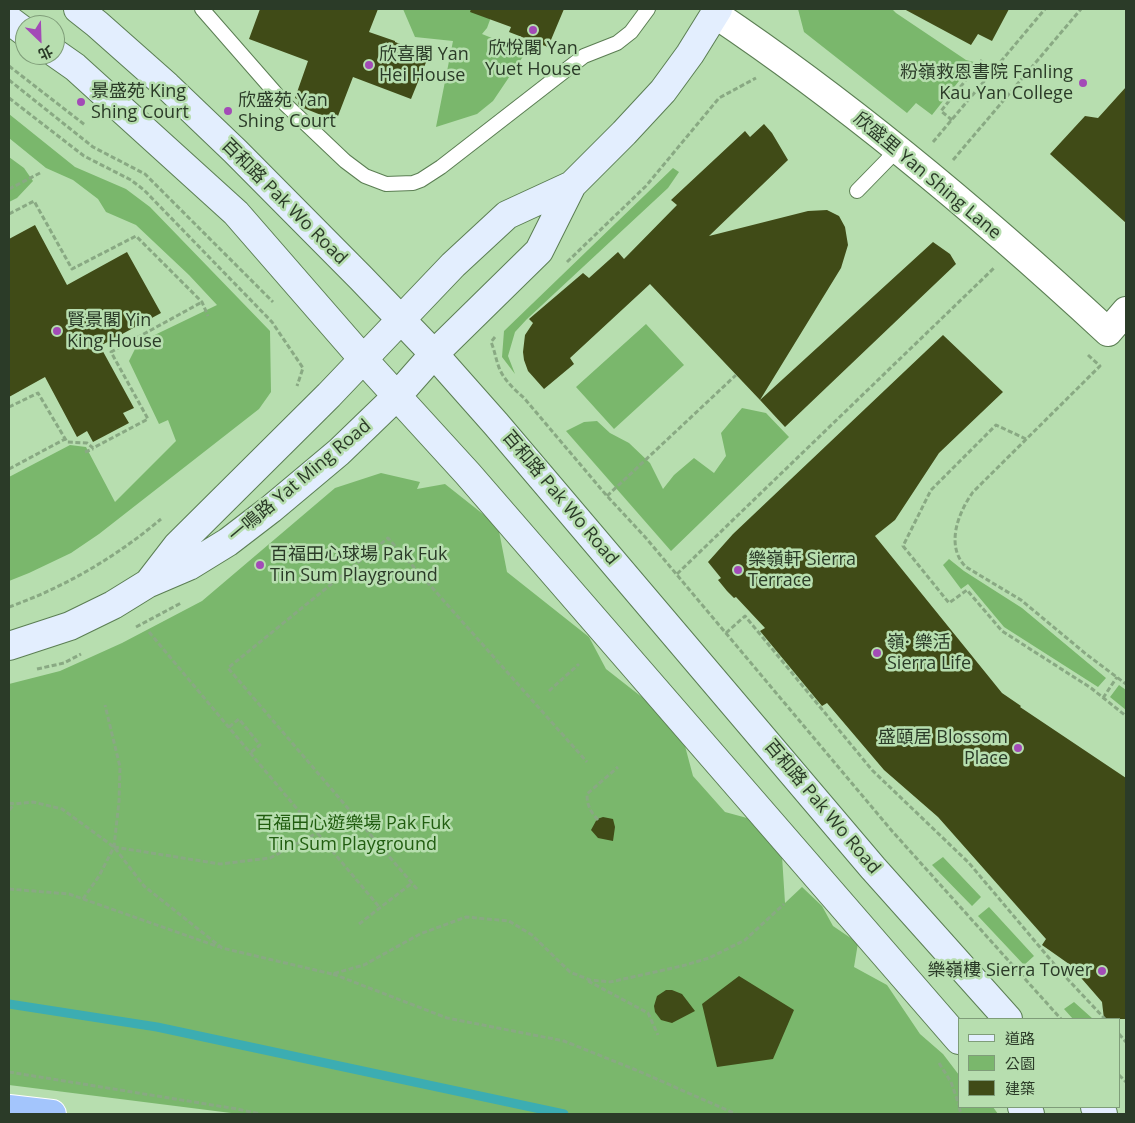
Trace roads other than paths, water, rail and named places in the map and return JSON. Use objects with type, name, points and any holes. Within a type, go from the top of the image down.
[{"type":"highway","points":[[9,1109],[52,1114]]},
{"type":"main road","name":"百和路 Pak Wo Road","points":[[78,9],[116,39],[184,102],[361,278],[434,354],[496,424],[873,868],[1007,1018]]},
{"type":"main road","points":[[572,185],[663,91],[690,54],[717,11]]},
{"type":"main road","points":[[65,60],[102,91],[236,212],[363,359],[468,474],[958,1039]]},
{"type":"main road","name":"一鳴路 Yat Ming Road","points":[[147,584],[177,546],[363,359],[453,265],[507,215],[572,185]]},
{"type":"main road","name":"一鳴路 Yat Ming Road","points":[[9,646],[70,626],[113,605],[147,584],[189,566],[228,542],[271,509],[339,452],[397,396],[434,354],[539,251],[572,185]]},
{"type":"street","name":"欣盛里 Yan Shing Lane","points":[[717,11],[898,149],[960,200],[1108,332],[1126,311]]},
{"type":"lane","points":[[202,9],[285,104],[332,149],[364,176],[386,184],[413,183],[422,180],[584,56],[617,43],[631,32],[648,9]]},
{"type":"lane","points":[[858,191],[898,149]]},
{"type":"waterway","points":[[9,1004],[157,1027],[564,1114]]},
{"type":"place","name":"欣悅閣 Yan Yuet House","points":[[533,30]]},
{"type":"place","name":"欣喜閣 Yan Hei House","points":[[369,65]]},
{"type":"place","name":"粉嶺救恩書院 Fanling Kau Yan College","points":[[1083,83]]},
{"type":"place","name":"景盛苑 King Shing Court","points":[[81,102]]},
{"type":"place","name":"欣盛苑 Yan Shing Court","points":[[228,111]]},
{"type":"place","name":"賢景閣 Yin King House","points":[[57,331]]},
{"type":"place","name":"百福田心球場 Pak Fuk Tin Sum Playground","points":[[260,565]]},
{"type":"place","name":"樂嶺軒 Sierra Terrace","points":[[738,570]]},
{"type":"place","name":"嶺· 樂活 Sierra Life","points":[[877,653]]},
{"type":"place","name":"盛頤居 Blossom Place","points":[[1018,748]]},
{"type":"place","name":"樂嶺樓 Sierra Tower","points":[[1102,971]]},
{"type":"park label","name":"百福田心遊樂場 Pak Fuk Tin Sum Playground","points":[[353,834]]}]
